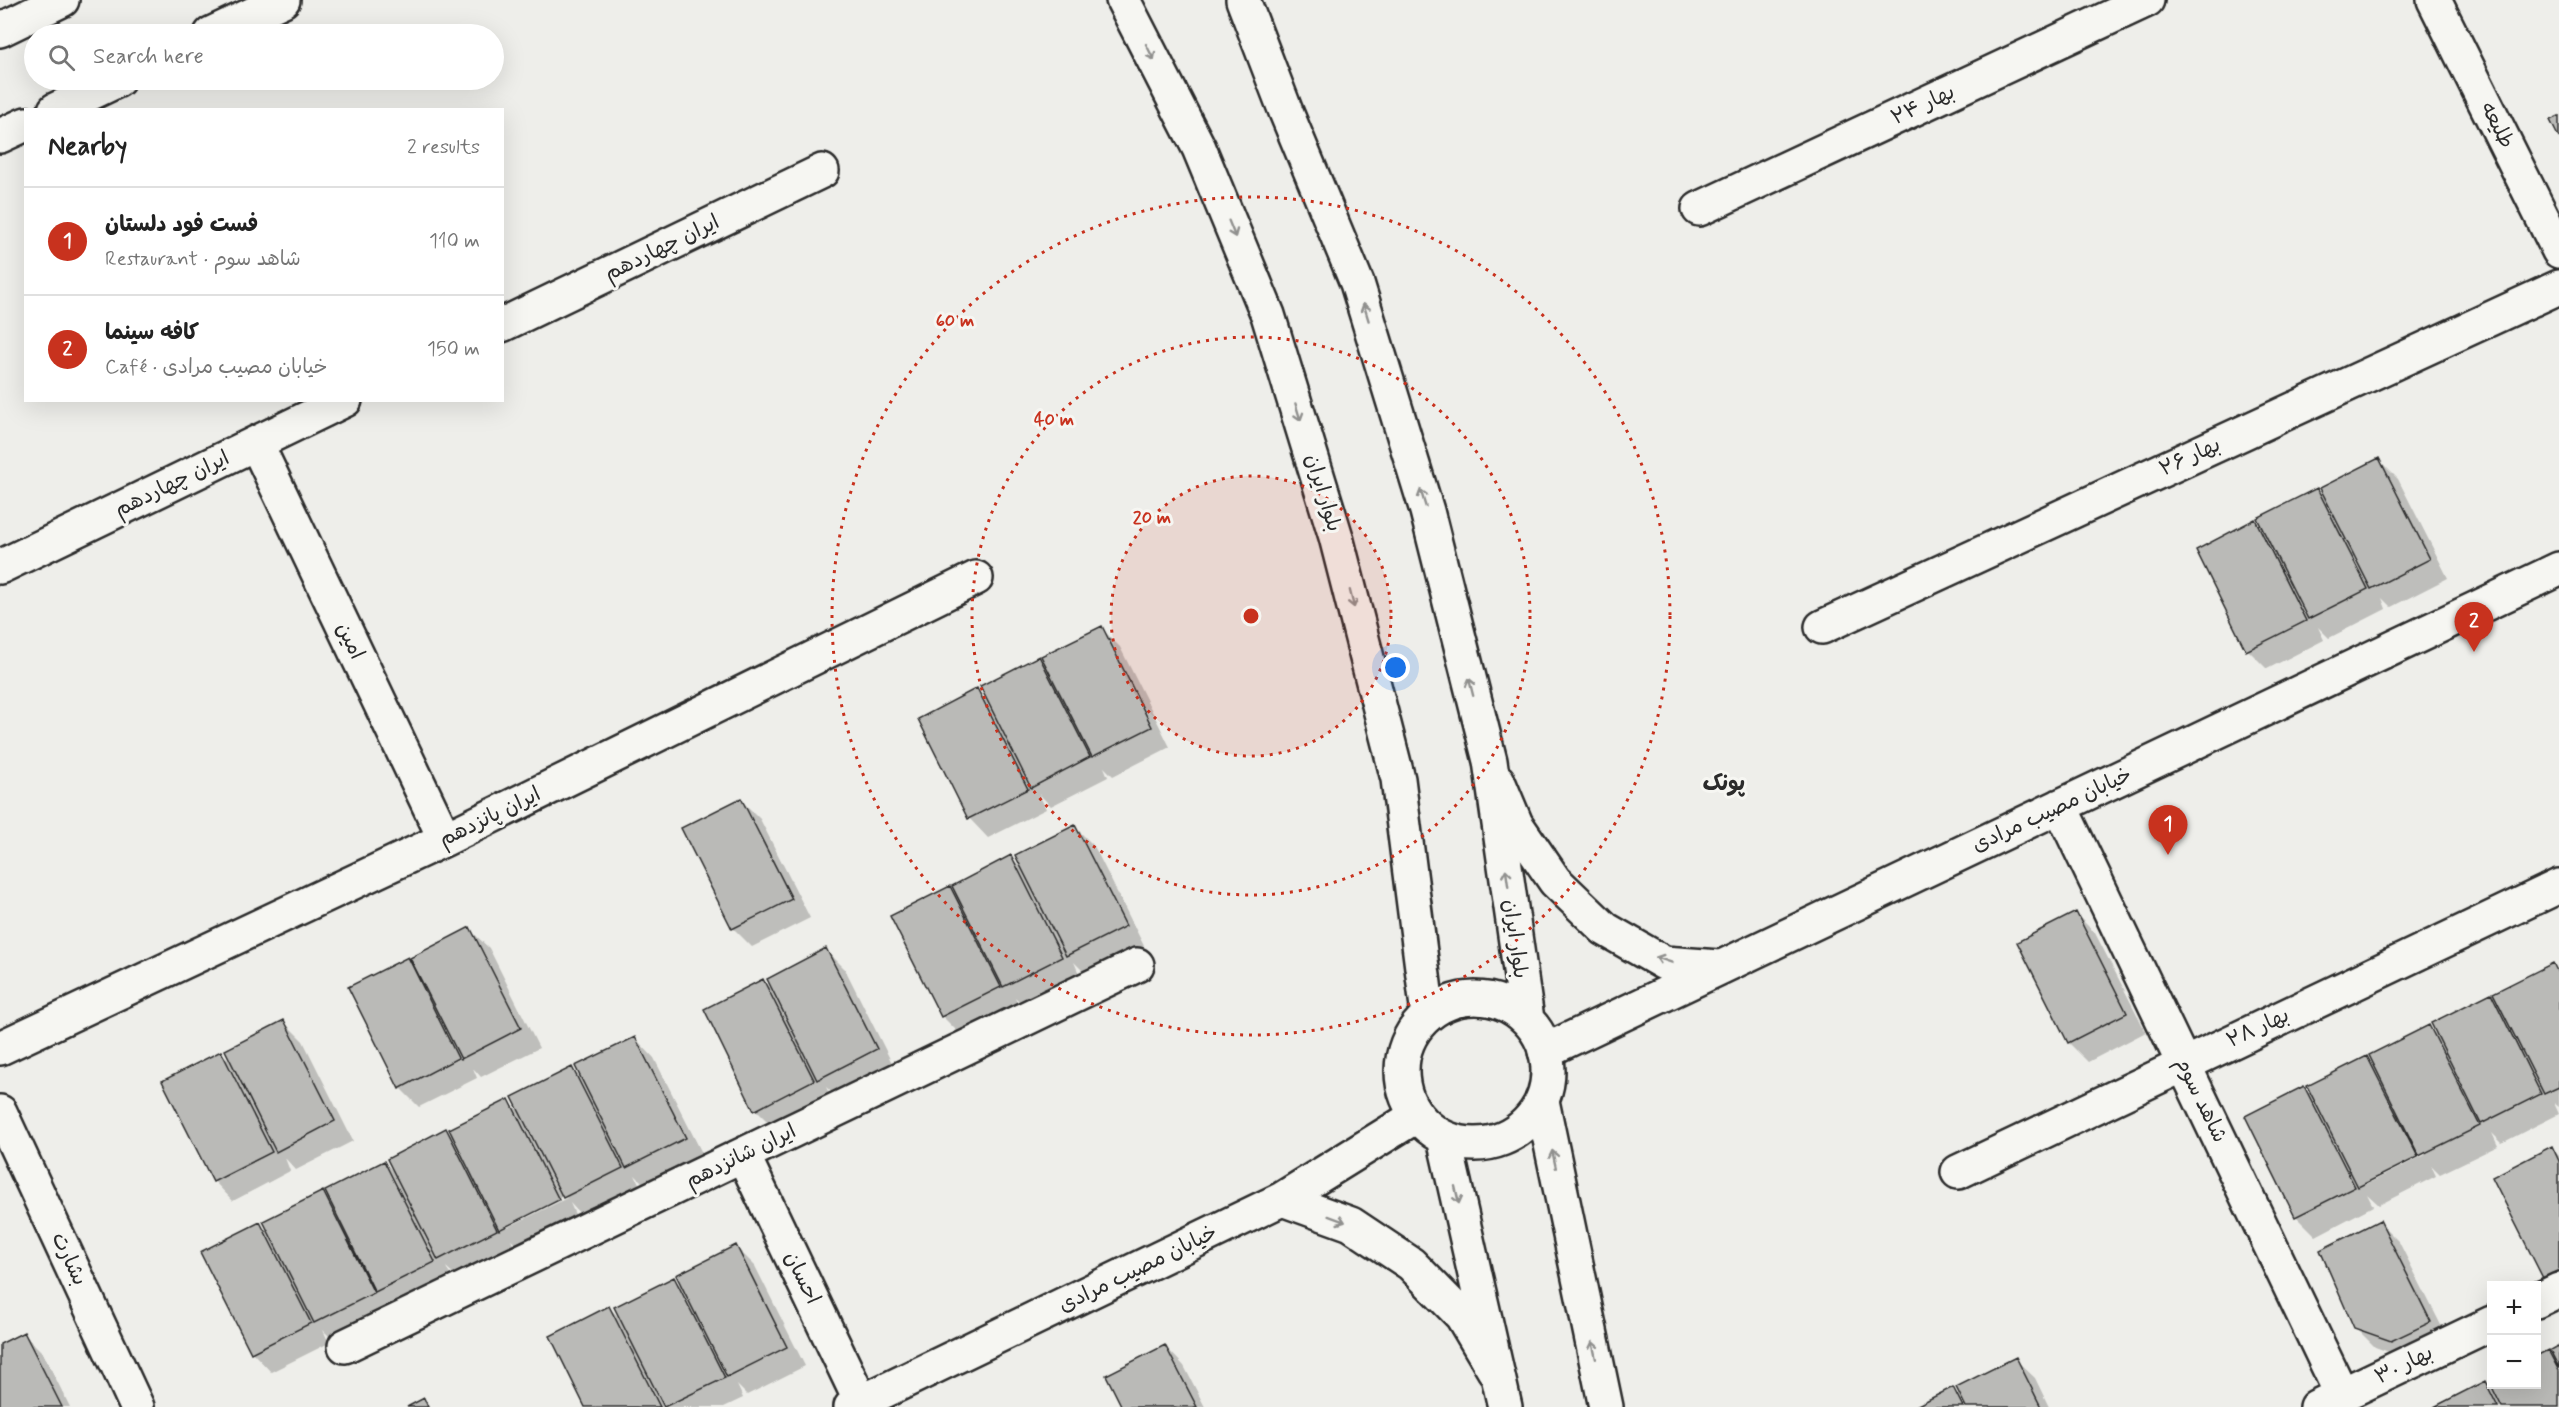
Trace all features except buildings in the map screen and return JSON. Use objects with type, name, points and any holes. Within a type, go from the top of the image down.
[{"type":"street","points":[[0,30],[62,0]]},
{"type":"street","points":[[232,24],[283,0]]},
{"type":"street","name":"بلوار ایران","points":[[1123,0],[1199,148],[1268,315],[1336,537],[1398,779],[1428,1015]]},
{"type":"street","name":"بلوار ایران","points":[[1243,0],[1286,112],[1357,282],[1427,511],[1490,761],[1527,1020]]},
{"type":"street","name":"بهار ۲۴","points":[[1699,209],[2147,0]]},
{"type":"street","name":"طلیعه","points":[[2434,0],[2559,250]]},
{"type":"street","points":[[60,108],[97,90]]},
{"type":"street","points":[[0,136],[24,125]]},
{"type":"street","name":"ایران چهاردهم","points":[[504,324],[822,171]]},
{"type":"street","name":"بهار ۲۶","points":[[1822,627],[2559,286]]},
{"type":"street","name":"ایران چهاردهم","points":[[0,567],[341,402]]},
{"type":"street","name":"امین","points":[[256,443],[445,839]]},
{"type":"street","name":"خیابان مصیب مرادی","points":[[1545,1052],[2559,568]]},
{"type":"street","name":"ایران پانزدهم","points":[[0,1048],[445,839],[976,578]]},
{"type":"street","points":[[1490,761],[1516,824],[1555,881],[1605,928],[1664,963],[1721,968]]},
{"type":"street","name":"شاهد سوم","points":[[2060,806],[2183,1064],[2329,1401]]},
{"type":"street","name":"بهار ۲۸","points":[[1958,1172],[2559,886]]},
{"type":"street","name":"ایران شانزدهم","points":[[345,1346],[1137,965]]},
{"type":"street","points":[[1479,998],[1496,1001],[1513,1008],[1527,1020],[1538,1034],[1545,1052],[1547,1084],[1542,1101],[1525,1124],[1501,1140],[1472,1144],[1444,1138],[1428,1128],[1416,1116],[1406,1096],[1402,1074],[1404,1053],[1413,1032],[1428,1015],[1460,999],[1479,998]]},
{"type":"street","points":[[1542,1101],[1606,1407]]},
{"type":"street","name":"بشارت","points":[[0,1112],[138,1407]]},
{"type":"street","name":"خیابان مصیب مرادی","points":[[856,1405],[1282,1199],[1416,1116]]},
{"type":"street","points":[[1444,1138],[1502,1393]]},
{"type":"street","name":"احسان","points":[[743,1155],[856,1405]]},
{"type":"street","points":[[1282,1199],[1351,1224],[1411,1264],[1462,1316],[1502,1393]]},
{"type":"street","points":[[2541,1299],[2559,1290]]},
{"type":"street","name":"بهار ۳۰","points":[[2329,1401],[2487,1325]]},
{"type":"place","name":"کافه سینما","points":[[2474,652]]},
{"type":"place","name":"فست فود دلستان","points":[[2168,855]]},
{"type":"district","name":"پونک","points":[[1724,784]]}]
